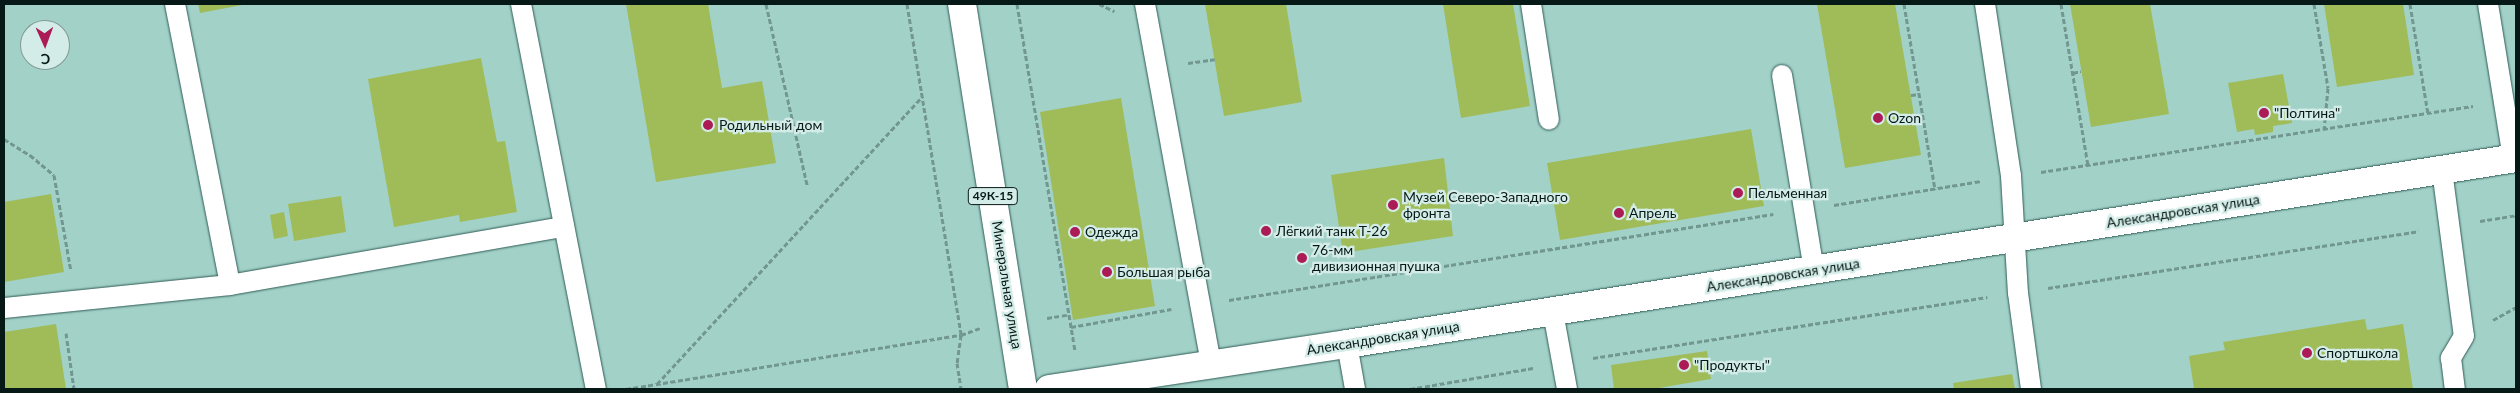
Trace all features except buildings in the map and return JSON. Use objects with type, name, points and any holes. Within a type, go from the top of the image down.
[{"type":"street","name":"Минеральная улица","points":[[962,4],[1023,389]]},
{"type":"street","name":"Александровская улица","points":[[1049,389],[1553,312],[2515,158]]},
{"type":"lane","points":[[175,4],[230,285]]},
{"type":"lane","points":[[522,4],[596,389]]},
{"type":"lane","points":[[1145,4],[1211,365]]},
{"type":"lane","points":[[1531,4],[1549,120]]},
{"type":"lane","points":[[1985,4],[2011,176],[2018,293],[2032,389]]},
{"type":"lane","points":[[2488,4],[2515,158]]},
{"type":"lane","points":[[1782,75],[1814,270]]},
{"type":"lane","points":[[2442,170],[2451,226],[2464,336],[2451,358],[2455,389]]},
{"type":"lane","points":[[4,308],[230,285],[564,227]]},
{"type":"lane","points":[[1553,312],[1567,389]]},
{"type":"lane","points":[[1347,344],[1354,389]]},
{"type":"path","points":[[766,4],[807,185]]},
{"type":"path","points":[[907,4],[961,336],[957,363],[961,389]]},
{"type":"path","points":[[1017,4],[1067,315],[1080,384]]},
{"type":"path","points":[[1904,4],[1935,189]]},
{"type":"path","points":[[2061,4],[2088,165]]},
{"type":"path","points":[[2314,4],[2328,88],[2324,130]]},
{"type":"path","points":[[2410,4],[2428,114]]},
{"type":"path","points":[[2407,26],[2414,26]]},
{"type":"path","points":[[2073,73],[2081,71]]},
{"type":"path","points":[[1911,95],[1920,94]]},
{"type":"path","points":[[657,385],[923,96]]},
{"type":"path","points":[[4,139],[30,155],[54,175],[72,273],[62,301],[74,389]]},
{"type":"path","points":[[1410,389],[1562,363],[2516,215]]},
{"type":"path","points":[[626,389],[961,336],[976,329],[1067,315]]},
{"type":"place","name":"\"Полтина\"","points":[[2264,113]]},
{"type":"place","name":"Ozon","points":[[1878,118]]},
{"type":"place","name":"Родильный дом","points":[[708,125]]},
{"type":"place","name":"Пельменная","points":[[1738,193]]},
{"type":"place","name":"Музей Северо-Западного фронта","points":[[1393,205]]},
{"type":"place","name":"Апрель","points":[[1619,213]]},
{"type":"place","name":"Лёгкий танк Т-26","points":[[1266,231]]},
{"type":"place","name":"Одежда","points":[[1075,232]]},
{"type":"place","name":"76-мм дивизионная пушка","points":[[1302,258]]},
{"type":"place","name":"Большая рыба","points":[[1107,272]]},
{"type":"place","name":"Спортшкола","points":[[2307,353]]},
{"type":"place","name":"\"Продукты\"","points":[[1684,365]]}]
